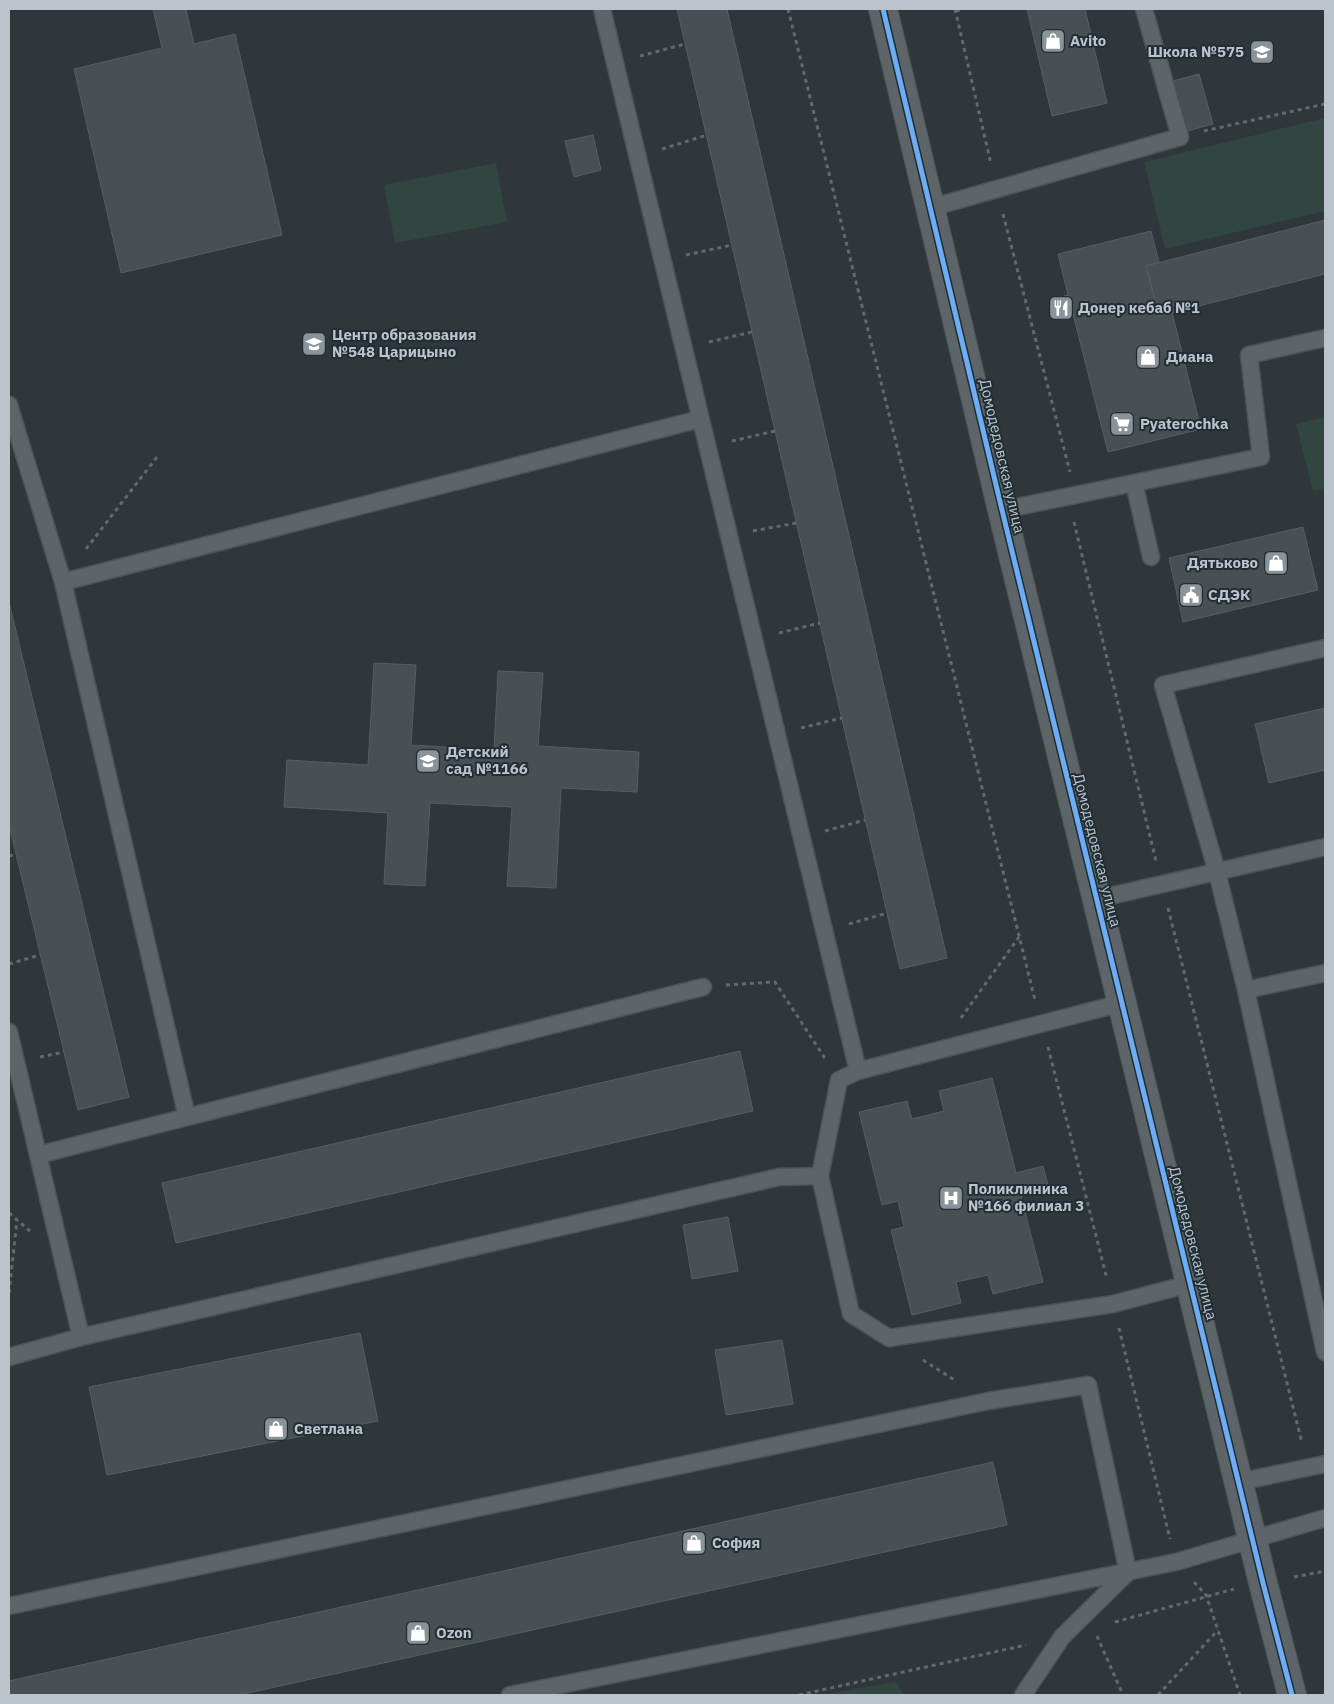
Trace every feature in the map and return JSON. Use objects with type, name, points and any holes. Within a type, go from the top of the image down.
[{"type":"street","name":"Домодедовская улица","points":[[883,9],[1002,510],[1238,1482],[1292,1695]]},
{"type":"lane","points":[[602,9],[858,1072]]},
{"type":"lane","points":[[930,208],[1180,137],[1144,9]]},
{"type":"lane","points":[[1002,510],[1261,457],[1249,355],[1325,338]]},
{"type":"lane","points":[[9,404],[63,582],[187,1117]]},
{"type":"lane","points":[[63,582],[700,419]]},
{"type":"lane","points":[[1134,483],[1150,557]]},
{"type":"lane","points":[[1325,648],[1163,685],[1217,872],[1246,990],[1325,1352]]},
{"type":"lane","points":[[1097,899],[1162,886],[1325,847]]},
{"type":"lane","points":[[1246,990],[1325,973]]},
{"type":"lane","points":[[38,1155],[703,987]]},
{"type":"lane","points":[[1122,1003],[858,1072],[839,1080],[820,1176],[851,1314],[889,1338],[1113,1304],[1190,1284]]},
{"type":"lane","points":[[9,1032],[81,1337]]},
{"type":"lane","points":[[9,1358],[81,1337],[779,1177],[820,1176]]},
{"type":"lane","points":[[9,1606],[988,1401],[1088,1385],[1128,1572]]},
{"type":"lane","points":[[1238,1482],[1325,1464]]},
{"type":"lane","points":[[510,1695],[1176,1562],[1325,1518]]},
{"type":"lane","points":[[1023,1695],[1062,1637],[1128,1572]]},
{"type":"path","points":[[788,9],[1176,1562],[1206,1595],[1240,1695]]},
{"type":"path","points":[[964,9],[956,10],[997,189],[1076,495],[1073,515],[1162,886],[1308,1467]]},
{"type":"path","points":[[615,63],[685,44]]},
{"type":"path","points":[[1180,137],[1325,104]]},
{"type":"path","points":[[638,157],[706,135]]},
{"type":"path","points":[[663,261],[732,244]]},
{"type":"path","points":[[684,348],[752,332]]},
{"type":"path","points":[[707,447],[775,431]]},
{"type":"path","points":[[63,582],[87,547],[157,457]]},
{"type":"path","points":[[728,536],[796,522]]},
{"type":"path","points":[[754,640],[820,623]]},
{"type":"path","points":[[776,734],[842,718]]},
{"type":"path","points":[[800,837],[865,820]]},
{"type":"path","points":[[9,856],[16,854]]},
{"type":"path","points":[[823,932],[887,913]]},
{"type":"path","points":[[960,1019],[1019,937]]},
{"type":"path","points":[[9,964],[40,955]]},
{"type":"path","points":[[703,987],[775,982],[839,1080]]},
{"type":"path","points":[[9,1293],[17,1220]]},
{"type":"path","points":[[889,1338],[988,1401]]},
{"type":"path","points":[[1112,1622],[1206,1595]]},
{"type":"path","points":[[799,1695],[1062,1637],[1093,1628],[1123,1695]]},
{"type":"path","points":[[1158,1695],[1218,1630]]},
{"type":"green space","points":[[1325,118],[1325,211],[1165,249],[1144,162]]},
{"type":"green space","points":[[496,163],[507,222],[395,243],[384,185]]},
{"type":"green space","points":[[1325,417],[1325,488],[1313,491],[1296,424]]},
{"type":"green space","points":[[895,1682],[903,1695],[820,1695]]},
{"type":"building","points":[[153,9],[186,9],[194,44],[235,34],[282,235],[121,273],[74,69],[162,48]]},
{"type":"building","points":[[677,9],[727,9],[947,958],[900,969]]},
{"type":"building","points":[[1027,9],[1085,9],[1107,103],[1052,116]]},
{"type":"building","points":[[1199,74],[1213,124],[1183,132],[1169,82]]},
{"type":"building","points":[[593,135],[601,170],[574,177],[565,141]]},
{"type":"building","points":[[1325,220],[1325,274],[1159,316],[1146,266]]},
{"type":"building","points":[[1151,231],[1159,262],[1146,266],[1159,316],[1172,312],[1201,429],[1108,452],[1073,314],[1062,317],[1057,298],[1068,295],[1058,254]]},
{"type":"building","points":[[1303,527],[1318,590],[1183,622],[1169,558]]},
{"type":"building","points":[[9,602],[129,1097],[78,1110],[9,825]]},
{"type":"building","points":[[374,663],[416,665],[411,745],[494,750],[498,671],[543,673],[538,746],[639,752],[637,792],[561,788],[556,888],[507,886],[512,807],[430,803],[425,886],[384,884],[388,813],[284,807],[287,760],[368,765]]},
{"type":"building","points":[[1325,708],[1325,770],[1269,783],[1255,724]]},
{"type":"building","points":[[740,1051],[753,1111],[176,1243],[162,1183]]},
{"type":"building","name":"Поликлиника №166 филиал 3","points":[[992,1078],[1016,1173],[1043,1166],[1049,1189],[1021,1196],[1043,1282],[993,1294],[988,1275],[956,1282],[961,1303],[912,1315],[891,1230],[904,1227],[898,1201],[882,1205],[859,1112],[907,1101],[912,1119],[944,1111],[939,1091]]},
{"type":"building","points":[[728,1217],[738,1271],[692,1279],[683,1225]]},
{"type":"building","points":[[360,1333],[378,1421],[107,1475],[89,1387]]},
{"type":"building","points":[[782,1340],[793,1404],[726,1415],[715,1350]]},
{"type":"building","points":[[993,1462],[1007,1525],[239,1695],[9,1695],[9,1681]]},
{"type":"cycle path","points":[[883,9],[1002,510],[1263,1583],[1292,1695]]},
{"type":"place","name":"Avito","points":[[1053,41]]},
{"type":"place","name":"Школа №575","points":[[1262,52]]},
{"type":"place","name":"Донер кебаб №1","points":[[1061,308]]},
{"type":"place","name":"Центр образования №548 Царицыно","points":[[314,344]]},
{"type":"place","name":"Диана","points":[[1148,357]]},
{"type":"place","name":"Pyaterochka","points":[[1122,424]]},
{"type":"place","name":"Дятьково","points":[[1276,563]]},
{"type":"place","name":"СДЭК","points":[[1191,595]]},
{"type":"place","name":"Детский сад №1166","points":[[428,761]]},
{"type":"place","name":"Поликлиника №166 филиал 3","points":[[951,1198]]},
{"type":"place","name":"Светлана","points":[[276,1429]]},
{"type":"place","name":"София","points":[[694,1543]]},
{"type":"place","name":"Ozon","points":[[418,1633]]}]
